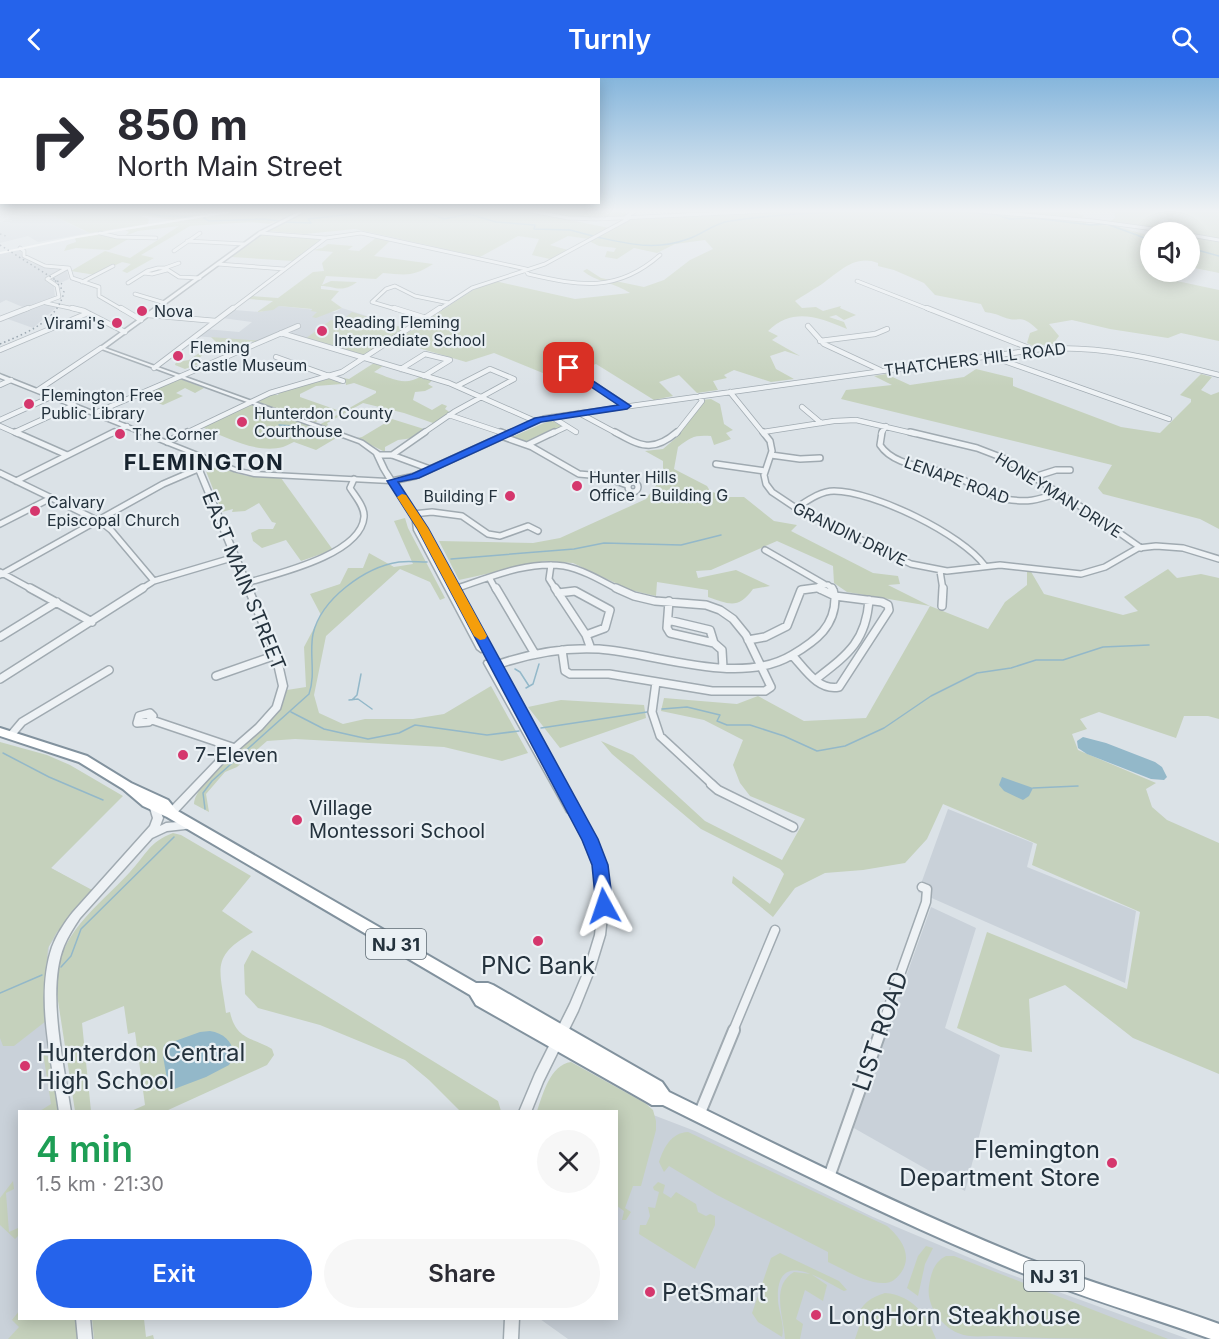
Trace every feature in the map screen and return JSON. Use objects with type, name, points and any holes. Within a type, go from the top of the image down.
[{"type":"highway","name":"NJ 31","points":[[5,733],[73,755],[127,786],[164,803],[171,813]]},
{"type":"highway","name":"NJ 31","points":[[127,786],[135,796],[155,808],[171,813],[193,825],[476,990],[481,1000],[558,1038],[652,1097],[664,1097],[830,1177],[1020,1264],[1219,1333]]},
{"type":"street","points":[[0,319],[60,295],[57,286],[47,279],[66,269]]},
{"type":"street","points":[[68,269],[72,278],[99,288],[99,296],[141,320]]},
{"type":"street","points":[[82,282],[107,269]]},
{"type":"street","points":[[128,283],[144,273],[165,269],[179,277],[199,279]]},
{"type":"street","points":[[38,390],[125,332],[212,269]]},
{"type":"street","points":[[154,368],[284,269]]},
{"type":"street","points":[[518,269],[577,285],[608,284],[627,278],[640,269]]},
{"type":"street","points":[[167,442],[283,388],[333,376],[365,358],[477,285],[532,269]]},
{"type":"street","points":[[179,277],[188,272]]},
{"type":"street","points":[[857,281],[1034,350]]},
{"type":"street","points":[[426,318],[372,302],[386,289],[395,286],[415,296],[449,303]]},
{"type":"street","points":[[135,294],[165,303]]},
{"type":"street","points":[[45,302],[88,313],[125,332]]},
{"type":"street","points":[[0,350],[88,313]]},
{"type":"street","points":[[148,315],[216,321]]},
{"type":"street","points":[[95,413],[298,326]]},
{"type":"street","points":[[808,326],[820,341],[880,370]]},
{"type":"street","points":[[820,341],[875,334],[887,329]]},
{"type":"street","points":[[281,333],[457,386],[535,421]]},
{"type":"street","points":[[101,348],[364,444],[378,455],[385,471],[414,516],[417,530],[453,590],[555,786],[584,829],[600,865],[604,893],[603,921],[591,970],[526,1110]]},
{"type":"street","name":"THATCHERS HILL ROAD","points":[[392,481],[409,478],[535,421],[552,417],[1034,350],[1071,348],[1116,352],[1219,375]]},
{"type":"street","points":[[401,369],[425,354],[450,360],[424,376]]},
{"type":"street","points":[[991,356],[1169,419]]},
{"type":"street","points":[[276,357],[343,381]]},
{"type":"street","points":[[569,368],[627,406]]},
{"type":"street","points":[[392,455],[449,416],[514,379],[490,369],[457,386]]},
{"type":"street","points":[[0,376],[217,464],[254,474],[392,481]]},
{"type":"street","points":[[0,385],[12,380]]},
{"type":"street","points":[[716,464],[765,471],[771,455],[770,441],[730,392]]},
{"type":"street","points":[[0,420],[53,396]]},
{"type":"street","points":[[579,413],[582,417],[640,446],[662,446],[682,429],[702,401],[700,396]]},
{"type":"street","points":[[15,432],[74,405]]},
{"type":"street","points":[[802,406],[821,423]]},
{"type":"street","points":[[449,416],[527,445],[579,474],[601,476],[627,485]]},
{"type":"street","points":[[552,417],[576,432]]},
{"type":"street","name":"HONEYMAN DRIVE","points":[[763,432],[856,420],[990,452],[1034,477],[1141,548]]},
{"type":"street","points":[[0,426],[68,455]]},
{"type":"street","points":[[15,481],[127,426]]},
{"type":"street","name":"LENAPE ROAD","points":[[886,426],[880,435],[880,445],[888,454],[903,462],[949,474],[1003,499],[1033,501],[1059,493]]},
{"type":"street","points":[[527,445],[566,427]]},
{"type":"street","name":"EAST MAIN STREET","points":[[171,813],[266,720],[280,700],[283,681],[276,655],[189,452]]},
{"type":"street","points":[[378,455],[392,455],[430,469]]},
{"type":"street","points":[[771,455],[800,459],[820,458]]},
{"type":"street","points":[[1,573],[164,484],[217,464]]},
{"type":"street","points":[[1034,477],[1056,470],[1071,470]]},
{"type":"street","points":[[375,480],[385,471]]},
{"type":"street","name":"GRANDIN DRIVE","points":[[765,471],[765,480],[769,488],[782,500],[904,562],[940,571],[1008,565],[1062,573],[1088,573],[1105,567],[1141,548],[1176,546],[1219,559]]},
{"type":"street","points":[[0,473],[98,520],[111,530],[154,581]]},
{"type":"street","points":[[246,583],[331,553],[353,539],[364,519],[362,508],[350,488],[354,479]]},
{"type":"street","points":[[796,508],[813,496],[828,492],[847,492],[866,496],[964,543],[985,566]]},
{"type":"street","points":[[0,524],[51,498]]},
{"type":"street","points":[[414,516],[432,512],[464,517],[493,536],[507,535],[528,526],[538,531]]},
{"type":"street","points":[[765,550],[821,586]]},
{"type":"street","points":[[0,679],[154,581],[235,557]]},
{"type":"street","points":[[453,590],[534,567],[551,565],[582,570],[635,596],[697,603],[722,611],[738,623],[771,682],[771,687],[765,691],[712,691],[609,674],[570,674],[563,667],[562,650]]},
{"type":"street","points":[[551,565],[549,579],[586,634],[591,649]]},
{"type":"street","points":[[940,571],[943,590],[942,606]]},
{"type":"street","points":[[1,573],[92,621]]},
{"type":"street","points":[[490,579],[535,654]]},
{"type":"street","points":[[493,666],[535,654],[591,649],[632,652],[723,668],[760,666],[792,656],[813,643],[829,626],[836,608],[836,596],[831,586],[801,590],[787,626],[765,637],[748,640]]},
{"type":"street","points":[[558,593],[575,591],[610,610],[611,614],[605,628],[586,634]]},
{"type":"street","points":[[792,656],[821,684],[835,689],[842,684],[889,610],[885,603],[836,596]]},
{"type":"street","points":[[816,679],[856,646],[869,621],[869,600]]},
{"type":"street","points":[[669,601],[667,628],[670,633],[714,643],[722,650],[723,668]]},
{"type":"street","points":[[0,637],[57,602]]},
{"type":"street","points":[[668,620],[710,630],[714,643]]},
{"type":"street","points":[[216,676],[276,655]]},
{"type":"street","points":[[0,674],[21,667]]},
{"type":"street","points":[[5,733],[109,670]]},
{"type":"street","points":[[656,682],[652,712],[659,736],[718,790],[793,827]]},
{"type":"street","points":[[152,720],[235,748]]},
{"type":"street","points":[[65,1110],[50,993],[54,957],[61,939],[90,900],[145,840],[158,821],[155,808]]},
{"type":"street","points":[[145,840],[166,827],[193,825]]},
{"type":"street","name":"LIST ROAD","points":[[830,1177],[926,902],[927,889],[922,887]]},
{"type":"street","points":[[699,1114],[775,930]]},
{"type":"street","points":[[83,1320],[85,1339]]},
{"type":"street","points":[[511,1339],[512,1320]]},
{"type":"shaded area","points":[[0,269],[58,269],[67,271],[69,279],[54,286],[55,297],[25,308],[6,300],[0,303]]},
{"type":"shaded area","points":[[44,304],[58,306],[33,328],[5,318]]},
{"type":"shaded area","name":"Reading Fleming Intermediate School","points":[[279,306],[335,312],[342,308],[407,329],[367,356],[282,332],[261,342],[196,336],[205,329],[239,332],[252,322],[222,318],[234,310],[261,312]]},
{"type":"shaded area","name":"Hunterdon Central High School","points":[[0,744],[120,798],[51,868],[91,890],[49,946],[45,1013],[53,1110],[18,1110],[18,1320],[25,1320],[71,1339],[0,1339]]},
{"type":"shaded area","points":[[948,809],[1033,843],[1027,867],[1136,911],[1125,983],[918,892]]},
{"type":"shaded area","points":[[931,907],[976,928],[945,1028],[1000,1055],[965,1191],[852,1127]]},
{"type":"shaded area","points":[[648,1113],[695,1131],[873,1217],[1001,1271],[1188,1339],[568,1339],[541,1320],[618,1320],[618,1180]]},
{"type":"green space","points":[[75,269],[108,269],[95,275],[71,271]]},
{"type":"green space","points":[[125,269],[134,269],[127,273],[122,271]]},
{"type":"green space","points":[[323,269],[424,269],[414,273],[383,273],[376,279],[326,276],[322,285],[331,281],[357,282],[342,289],[321,286],[321,289],[339,291],[331,300],[342,308],[316,318],[312,317],[317,312],[311,311],[312,309],[279,306],[273,310],[257,312],[273,301],[249,299],[252,296],[278,298],[313,272],[324,271]]},
{"type":"green space","points":[[587,269],[601,278],[644,287],[664,280],[678,269],[842,269],[795,301],[802,308],[816,307],[823,311],[841,306],[840,308],[856,315],[844,320],[836,315],[829,317],[844,322],[847,329],[816,318],[796,317],[777,324],[768,331],[778,336],[772,340],[800,356],[785,351],[770,356],[776,369],[794,379],[771,382],[734,370],[724,375],[727,378],[713,381],[718,390],[697,393],[679,375],[659,382],[673,396],[654,400],[596,364],[555,378],[494,353],[466,362],[395,341],[473,290],[495,281],[575,299],[630,293],[583,271]]},
{"type":"green space","points":[[889,269],[1140,269],[1140,282],[1181,282],[1219,290],[1219,341],[1181,333],[1168,338],[1110,329],[1072,320],[1049,324],[1059,336],[1053,344],[1033,346],[1027,343],[1030,333],[1038,330],[1027,321],[1009,319],[985,312],[981,304],[935,295],[924,283]]},
{"type":"green space","points":[[1200,269],[1200,269],[1219,269],[1219,273]]},
{"type":"green space","points":[[352,312],[407,329],[365,356],[305,339],[331,320],[341,321]]},
{"type":"green space","points":[[211,337],[263,341],[258,344],[251,341],[221,355],[205,353],[198,359],[204,362],[185,369],[175,365],[176,362],[189,360],[205,349],[215,350],[216,342]]},
{"type":"green space","points":[[374,363],[383,366],[374,372],[392,379],[409,381],[421,376],[433,380],[428,384],[433,387],[415,392],[413,400],[432,410],[442,404],[447,406],[445,409],[451,413],[413,438],[398,440],[385,447],[385,452],[357,438],[392,419],[424,429],[433,423],[363,403],[327,423],[325,427],[319,425],[376,393],[376,391],[354,383],[346,385],[345,381],[337,377],[349,379]]},
{"type":"green space","points":[[976,369],[1013,378],[1013,386],[1121,427],[1160,433],[1191,402],[1191,399],[1180,395],[1201,374],[1212,377],[1201,390],[1211,395],[1219,392],[1219,529],[1200,519],[1103,494],[1098,488],[1112,465],[841,399],[846,390],[892,385],[874,376],[886,374],[910,385],[964,377]]},
{"type":"green space","points":[[178,378],[204,388],[195,393],[185,388],[176,393],[183,396],[163,405],[139,395]]},
{"type":"green space","points":[[331,378],[342,384],[316,386],[300,394],[300,397],[337,410],[314,423],[256,401],[273,394],[278,395]]},
{"type":"green space","points":[[711,399],[720,404],[724,424],[733,430],[726,433],[731,439],[714,445],[711,436],[697,436],[690,439],[678,447],[674,469],[707,486],[710,491],[726,497],[744,497],[774,521],[797,525],[791,531],[873,573],[898,576],[900,584],[888,585],[930,606],[847,592],[834,583],[833,566],[777,541],[711,570],[696,571],[698,578],[736,570],[770,586],[753,589],[743,600],[733,604],[708,597],[708,590],[657,582],[656,596],[630,590],[573,563],[545,561],[459,580],[439,541],[533,543],[560,538],[646,499],[663,476],[663,461],[645,451],[663,449],[677,437],[703,400]]},
{"type":"green space","points":[[251,405],[316,429],[283,447],[273,449],[231,440],[202,427]]},
{"type":"green space","points":[[551,420],[563,427],[527,443],[512,437]]},
{"type":"green space","points":[[318,429],[338,437],[316,450],[294,442]]},
{"type":"green space","points":[[217,467],[247,476],[281,478],[333,550],[301,561],[286,540],[262,548],[253,541],[251,533],[259,529],[273,529],[276,523],[272,522],[259,503],[245,511],[232,512],[233,509],[222,512],[206,471]]},
{"type":"green space","points":[[405,518],[445,598],[440,600],[430,582],[400,569],[326,636],[314,695],[319,713],[343,724],[365,719],[413,719],[444,714],[491,686],[528,753],[502,761],[444,747],[295,739],[267,741],[237,767],[225,772],[206,794],[209,812],[194,804],[197,794],[216,771],[275,716],[287,690],[306,687],[304,647],[321,615],[310,594],[340,584],[348,568],[363,568],[369,553],[394,567],[413,564],[394,521]]},
{"type":"green space","points":[[1168,569],[1177,578],[1201,574],[1219,578],[1219,719],[1208,716],[1184,716],[1176,738],[1099,712],[1080,719],[1087,729],[1072,734],[1078,750],[1156,783],[1146,789],[1152,807],[1167,820],[1219,843],[1219,1074],[1133,1038],[1065,985],[1029,999],[1032,1052],[1001,1047],[957,1028],[987,932],[1127,989],[1140,912],[1032,865],[1037,844],[943,804],[927,839],[905,863],[825,873],[795,888],[773,917],[732,883],[733,876],[770,904],[784,874],[780,869],[701,829],[612,754],[601,741],[633,755],[705,821],[782,860],[805,819],[750,796],[740,783],[733,765],[743,740],[704,720],[661,711],[664,698],[737,704],[758,696],[804,721],[866,718],[930,606],[988,629],[1005,602],[1027,585],[1027,570],[1030,570],[1044,594],[1123,615],[1138,611],[1124,597]]},
{"type":"green space","points":[[561,700],[644,705],[646,718],[560,748],[528,707]]},
{"type":"green space","name":"Hunterdon Central High School","points":[[0,742],[47,755],[70,765],[123,796],[51,868],[94,891],[57,932],[48,948],[44,994],[46,1021],[14,1046],[3,1046],[0,1038]]},
{"type":"green space","points":[[173,833],[181,835],[251,876],[222,911],[253,932],[239,941],[224,957],[221,965],[222,985],[226,1013],[230,1012],[236,1028],[246,1036],[272,1049],[274,1055],[267,1065],[168,1110],[133,1110],[145,1105],[135,1032],[128,1034],[124,1006],[82,1023],[91,1110],[75,1110],[56,988],[62,953],[80,924],[153,845]]},
{"type":"green space","points":[[252,950],[498,1101],[501,1110],[459,1110],[405,1060],[320,1025],[258,1008],[245,994],[244,965]]},
{"type":"green space","points":[[42,1054],[50,1057],[58,1110],[42,1110],[51,1104],[44,1059],[37,1061],[37,1056]]},
{"type":"green space","points":[[571,1062],[645,1103],[653,1110],[656,1130],[641,1186],[633,1186],[625,1208],[631,1212],[626,1220],[622,1220],[624,1211],[618,1207],[618,1110],[537,1110],[548,1081],[564,1064]]},
{"type":"green space","points":[[688,1132],[887,1226],[897,1236],[906,1254],[906,1261],[900,1274],[885,1283],[855,1276],[828,1262],[828,1252],[717,1195],[669,1166],[664,1172],[659,1162],[666,1146],[677,1135]]},
{"type":"green space","points":[[13,1181],[14,1189],[6,1193],[9,1232],[18,1228],[18,1236],[15,1239],[0,1225],[0,1198]]},
{"type":"green space","points":[[658,1182],[665,1185],[663,1193],[671,1198],[676,1192],[696,1204],[698,1212],[706,1216],[710,1214],[715,1216],[715,1225],[695,1269],[639,1234],[640,1225],[646,1225],[650,1216],[648,1207],[655,1208],[659,1192],[653,1187]]},
{"type":"green space","points":[[926,1246],[933,1248],[925,1264],[918,1296],[907,1288],[918,1256]]},
{"type":"green space","points":[[780,1253],[839,1281],[847,1290],[844,1291],[802,1271],[792,1271],[784,1275],[779,1284],[778,1301],[782,1337],[758,1322],[752,1313],[771,1258]]},
{"type":"green space","points":[[946,1256],[954,1256],[1168,1339],[967,1336],[958,1333],[941,1320],[930,1300],[930,1281],[934,1268]]},
{"type":"green space","points":[[794,1272],[811,1274],[827,1285],[823,1301],[805,1290],[796,1319],[803,1324],[800,1339],[785,1339],[780,1294],[782,1285]]},
{"type":"green space","points":[[885,1293],[911,1302],[923,1314],[936,1339],[855,1339],[860,1324],[857,1318],[861,1309],[871,1299]]},
{"type":"green space","points":[[18,1312],[18,1320],[76,1320],[78,1339],[8,1339],[19,1327],[12,1320]]},
{"type":"green space","points":[[92,1320],[144,1320],[146,1337],[153,1335],[154,1339],[94,1339]]},
{"type":"water","points":[[1083,737],[1106,743],[1155,762],[1162,767],[1167,777],[1164,780],[1151,779],[1087,754],[1078,748],[1077,741]]},
{"type":"water","points":[[1002,777],[1033,788],[1029,796],[1023,800],[1004,791],[999,785]]},
{"type":"water","points":[[210,1031],[222,1035],[230,1043],[233,1053],[229,1065],[206,1077],[169,1091],[163,1056],[164,1045],[200,1032]]},
{"type":"waterway","points":[[279,425],[294,426]]},
{"type":"waterway","points":[[451,559],[574,549],[604,543],[681,545],[721,535]]},
{"type":"waterway","points":[[205,809],[203,793],[212,781],[309,694],[312,679],[313,634],[325,609],[335,597],[372,570],[402,562],[427,562]]},
{"type":"waterway","points":[[662,709],[687,707],[720,715],[717,721],[727,725],[750,725],[784,736],[817,751],[845,746],[884,728],[931,696],[977,673],[1011,668],[1036,660],[1063,660],[1103,647],[1149,645]]},
{"type":"waterway","points":[[526,688],[533,684],[539,664]]},
{"type":"waterway","points":[[515,669],[520,672],[529,686]]},
{"type":"waterway","points":[[352,700],[357,695],[361,674]]},
{"type":"waterway","points":[[352,700],[358,699],[372,709]]},
{"type":"waterway","points":[[291,712],[324,729],[368,739],[399,733],[415,725],[487,735],[519,731]]},
{"type":"waterway","points":[[541,728],[647,712]]},
{"type":"waterway","points":[[3,753],[49,777],[103,800]]},
{"type":"waterway","points":[[1033,788],[1078,786]]},
{"type":"waterway","points":[[61,967],[71,956],[81,929],[174,837]]},
{"type":"waterway","points":[[0,993],[42,975]]},
{"type":"railway","points":[[38,269],[62,284]]},
{"type":"railway","points":[[0,344],[39,325],[55,311],[64,292],[55,280]]},
{"type":"slow traffic","points":[[402,497],[423,528],[480,636]]},
{"type":"place","name":"Nova","points":[[142,311]]},
{"type":"place","name":"Virami's","points":[[117,323]]},
{"type":"place","name":"Reading Fleming Intermediate School","points":[[322,331]]},
{"type":"place","name":"Fleming Castle Museum","points":[[178,356]]},
{"type":"place","name":"Flemington Free Public Library","points":[[29,404]]},
{"type":"place","name":"Hunterdon County Courthouse","points":[[242,422]]},
{"type":"place","name":"The Corner","points":[[120,434]]},
{"type":"place","name":"Hunter Hills Office - Building G","points":[[577,486]]},
{"type":"place","name":"Building F","points":[[510,496]]},
{"type":"place","name":"Calvary Episcopal Church","points":[[35,511]]},
{"type":"place","name":"7-Eleven","points":[[183,755]]},
{"type":"place","name":"Village Montessori School","points":[[297,820]]},
{"type":"place","name":"PNC Bank","points":[[538,941]]},
{"type":"place","name":"Hunterdon Central High School","points":[[25,1066]]},
{"type":"place","name":"Flemington Department Store","points":[[1112,1163]]},
{"type":"place","name":"PetSmart","points":[[650,1292]]},
{"type":"place","name":"LongHorn Steakhouse","points":[[816,1315]]},
{"type":"district","name":"FLEMINGTON","points":[[204,462]]},
{"type":"route","points":[[569,368],[573,373],[627,406],[539,420],[415,476],[392,481],[423,528],[590,839],[600,865],[604,906]]}]
